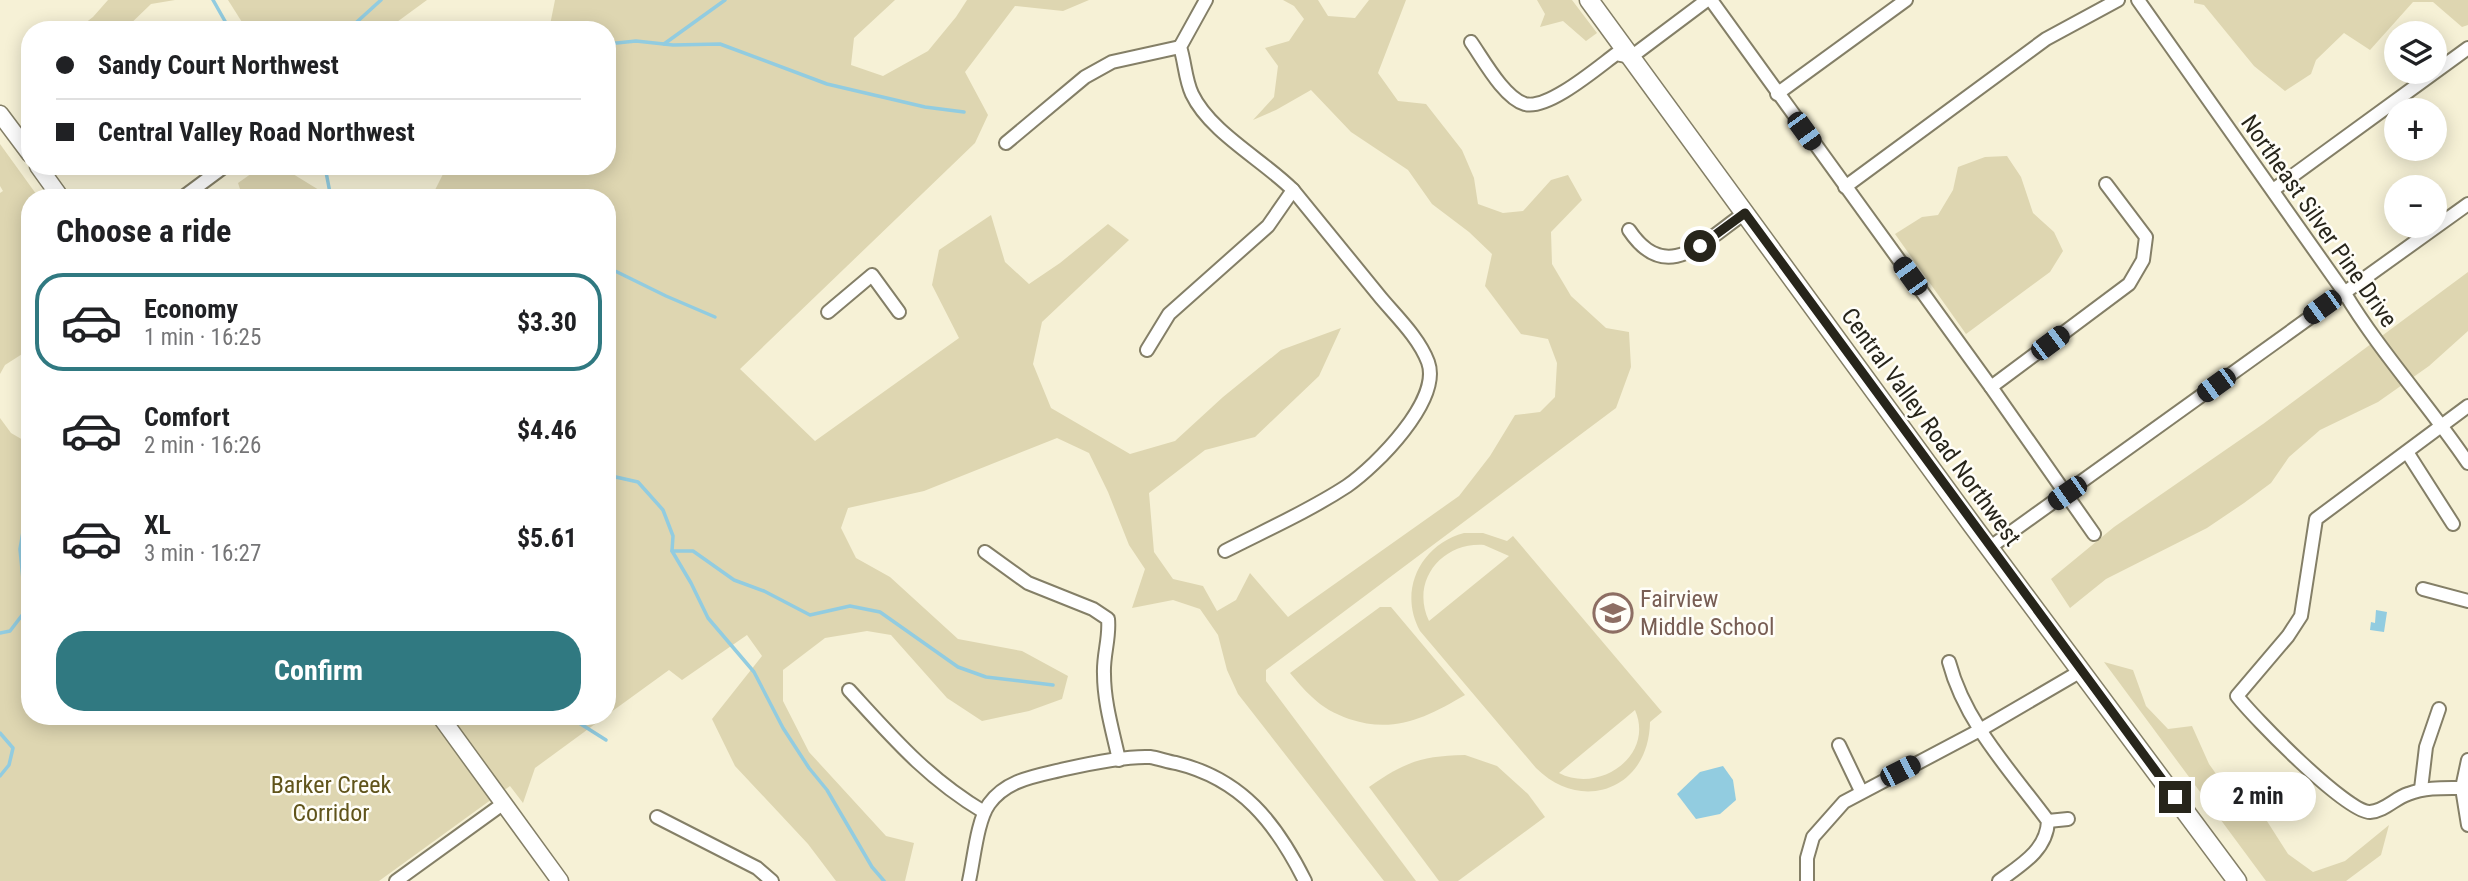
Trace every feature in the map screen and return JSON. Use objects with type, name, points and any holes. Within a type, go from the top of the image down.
[{"type":"main road","name":"Central Valley Road Northwest","points":[[1589,0],[1989,548],[2237,881]]},
{"type":"street","points":[[1206,0],[1180,47],[1185,62],[1186,79],[1200,107],[1222,130],[1293,190],[1405,327],[1429,365],[1429,387],[1413,418],[1377,461],[1348,485],[1278,525],[1225,551]]},
{"type":"street","points":[[1471,42],[1500,83],[1516,99],[1526,104],[1537,104],[1551,99],[1616,54],[1631,57],[1709,0],[1991,387],[2094,534]]},
{"type":"street","points":[[1777,94],[1906,0]]},
{"type":"street","points":[[1845,187],[2046,39],[2118,0]]},
{"type":"street","name":"Northeast Silver Pine Drive","points":[[2138,0],[2359,317],[2442,424],[2468,463]]},
{"type":"street","points":[[1006,143],[1085,77],[1112,62],[1180,47]]},
{"type":"street","points":[[2273,190],[2468,48]]},
{"type":"street","points":[[0,114],[21,143]]},
{"type":"street","points":[[194,189],[213,175]]},
{"type":"street","points":[[1991,387],[2129,284],[2143,260],[2146,237],[2106,184]]},
{"type":"street","points":[[1147,350],[1168,314],[1268,226],[1293,190]]},
{"type":"street","points":[[1989,548],[2468,204]]},
{"type":"street","points":[[1629,230],[1653,254],[1674,258],[1700,246],[1745,213]]},
{"type":"street","points":[[828,313],[872,275],[899,312]]},
{"type":"street","points":[[2462,788],[2421,789],[2373,812],[2359,810],[2339,797],[2253,717],[2236,696],[2288,636],[2301,616],[2316,519],[2468,406]]},
{"type":"street","points":[[2407,452],[2453,524]]},
{"type":"street","points":[[985,552],[1028,583],[1093,609],[1108,619],[1110,632],[1104,657],[1104,678],[1119,760]]},
{"type":"street","points":[[2423,589],[2468,601]]},
{"type":"street","points":[[1949,662],[1954,684],[1980,730],[2048,821],[2048,834],[2039,848],[1999,881]]},
{"type":"street","points":[[1807,881],[1807,858],[1813,837],[1844,802],[1980,730],[2081,671]]},
{"type":"street","points":[[849,690],[927,773],[951,792],[984,812]]},
{"type":"street","points":[[2421,789],[2426,747],[2439,709]]},
{"type":"street","points":[[447,725],[561,881]]},
{"type":"street","points":[[1839,745],[1861,791]]},
{"type":"street","points":[[969,881],[984,812],[998,793],[1022,779],[1070,768],[1150,757],[1196,768],[1212,775],[1257,806],[1288,847],[1305,881]]},
{"type":"street","points":[[2468,760],[2462,788],[2468,825]]},
{"type":"street","points":[[396,881],[504,803]]},
{"type":"street","points":[[657,817],[757,868],[772,881]]},
{"type":"street","points":[[2048,821],[2068,819]]},
{"type":"green space","points":[[108,0],[175,0],[151,4],[133,21],[88,21]]},
{"type":"green space","points":[[228,0],[427,0],[398,21],[241,21]]},
{"type":"green space","points":[[555,0],[895,0],[854,38],[851,65],[883,76],[928,51],[967,0],[1089,0],[1063,11],[1015,6],[965,72],[988,115],[975,143],[740,369],[815,441],[959,338],[932,285],[939,250],[991,215],[1005,262],[1029,284],[1108,224],[1129,240],[1042,322],[1033,364],[1051,408],[1130,454],[1175,441],[1223,397],[1281,350],[1341,328],[1319,376],[1255,437],[1205,450],[1149,493],[1154,552],[1173,579],[1203,586],[1217,611],[1236,600],[1250,573],[1288,617],[1459,496],[1490,456],[1515,415],[1540,412],[1555,397],[1557,363],[1548,339],[1521,334],[1485,286],[1492,254],[1469,232],[1432,204],[1408,170],[1351,132],[1311,90],[1253,120],[1274,97],[1278,66],[1265,48],[1289,41],[1304,19],[1294,6],[1283,0],[1318,0],[1328,16],[1355,18],[1369,0],[1406,0],[1378,73],[1398,101],[1426,104],[1462,150],[1474,178],[1478,204],[1503,213],[1523,211],[1551,180],[1568,175],[1582,200],[1551,232],[1552,264],[1571,296],[1606,328],[1629,332],[1631,367],[1616,408],[1266,670],[1266,681],[1416,881],[1384,881],[1238,694],[1227,670],[1218,635],[1200,609],[1173,600],[1132,608],[1145,569],[1129,545],[1089,453],[1057,438],[924,491],[848,508],[841,528],[856,558],[890,577],[958,639],[1022,651],[1068,676],[1062,699],[1029,711],[982,721],[947,698],[891,635],[867,631],[825,638],[783,670],[783,701],[809,752],[886,836],[914,843],[905,881],[836,881],[808,844],[735,766],[712,719],[762,656],[747,635],[682,680],[669,670],[616,708],[616,189],[436,189],[442,175],[616,175],[616,21],[551,21]]},
{"type":"green space","points":[[1537,0],[1572,0],[1597,33],[1586,41],[1563,21],[1540,27],[1545,14]]},
{"type":"green space","points":[[2194,0],[2468,0],[2468,25],[2462,27],[2433,2],[2413,2],[2396,21],[2384,21],[2384,34],[2370,50],[2344,33],[2316,60],[2311,74],[2285,91],[2254,66],[2204,5],[2194,3]]},
{"type":"green space","points":[[0,144],[32,189],[21,189],[21,355],[5,365],[0,374],[0,193],[3,191],[0,186]]},
{"type":"green space","points":[[2007,156],[2021,177],[2033,213],[2054,232],[2063,251],[2050,272],[1966,334],[1895,234],[1922,217],[1938,215],[1953,190],[1958,167],[1985,157]]},
{"type":"green space","points":[[249,175],[295,175],[317,189],[240,189],[238,183]]},
{"type":"green space","points":[[2468,272],[2468,331],[2429,366],[2378,402],[2320,430],[2289,457],[2271,483],[2207,528],[2106,579],[2070,608],[2051,579],[2114,527],[2263,424]]},
{"type":"green space","name":"Barker Creek Corridor","points":[[0,418],[11,433],[21,439],[21,725],[594,725],[535,768],[523,803],[510,786],[379,881],[0,881]]},
{"type":"green space","points":[[1464,533],[1483,533],[1507,541],[1513,536],[1662,712],[1650,722],[1647,745],[1638,764],[1626,778],[1610,787],[1592,791],[1573,790],[1554,782],[1536,768],[1420,631],[1411,600],[1417,572],[1435,548]],"holes":[[[1484,545],[1509,556],[1429,621],[1424,606],[1424,592],[1434,567],[1443,557],[1455,550]],[[1635,710],[1639,727],[1637,742],[1630,756],[1619,767],[1591,778],[1575,778],[1559,773]]]},
{"type":"green space","points":[[1380,607],[1391,607],[1465,695],[1437,711],[1409,721],[1381,725],[1365,723],[1339,715],[1320,704],[1290,673]]},
{"type":"green space","points":[[2104,662],[2133,670],[2146,706],[2168,729],[2192,726],[2209,764],[2224,785],[2265,818],[2288,854],[2313,872],[2345,861],[2389,825],[2381,855],[2346,881],[2266,881]]},
{"type":"green space","points":[[1465,755],[1497,766],[1528,794],[1545,817],[1458,881],[1439,881],[1369,787],[1414,762]]},
{"type":"water","points":[[2376,610],[2387,612],[2384,632],[2370,630],[2371,622],[2375,623]]},
{"type":"water","points":[[1723,766],[1733,780],[1736,800],[1720,814],[1696,819],[1677,794],[1700,772]]},
{"type":"waterway","points":[[213,0],[225,21]]},
{"type":"waterway","points":[[358,21],[381,0]]},
{"type":"waterway","points":[[664,44],[725,0]]},
{"type":"waterway","points":[[616,43],[636,41],[673,45],[720,44],[827,84],[925,107],[964,112]]},
{"type":"waterway","points":[[327,175],[329,189]]},
{"type":"waterway","points":[[616,271],[715,317]]},
{"type":"waterway","points":[[616,477],[638,482],[663,510],[673,536],[672,551],[708,618],[754,672],[783,728],[827,790],[872,867],[884,881]]},
{"type":"waterway","points":[[21,543],[21,559]]},
{"type":"waterway","points":[[672,551],[693,551],[734,580],[764,591],[810,615],[850,606],[880,612],[958,667],[986,677],[1053,685]]},
{"type":"waterway","points":[[0,633],[10,631],[21,617]]},
{"type":"waterway","points":[[582,725],[606,740]]},
{"type":"waterway","points":[[0,733],[13,748],[9,765],[0,776]]},
{"type":"place","name":"Fairview Middle School","points":[[1613,613]]},
{"type":"route","points":[[1700,246],[1714,233],[1745,213],[2175,797]]}]
